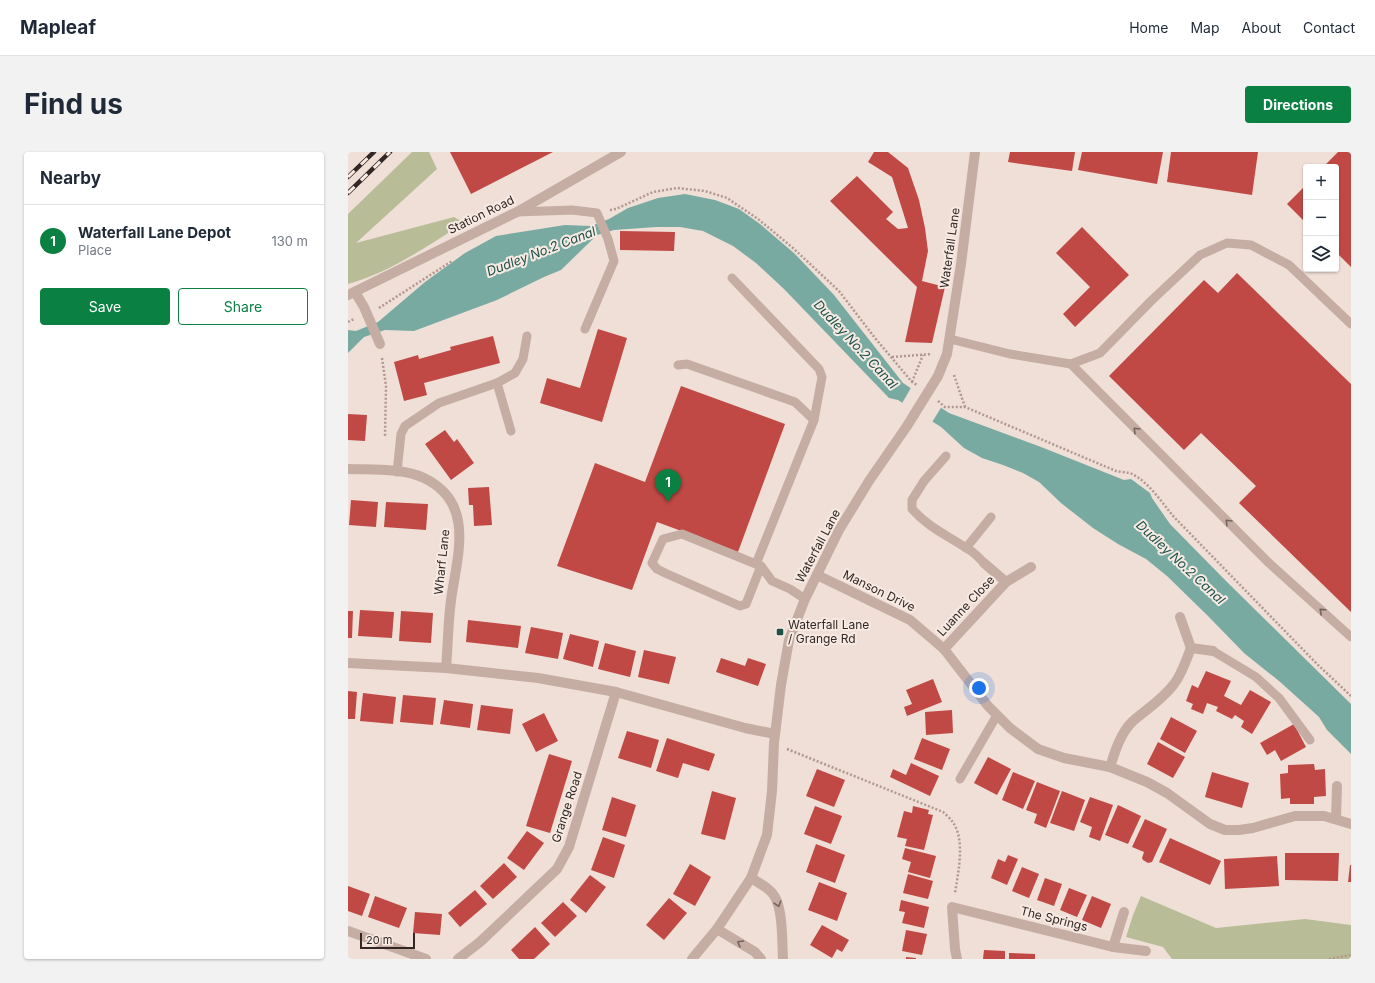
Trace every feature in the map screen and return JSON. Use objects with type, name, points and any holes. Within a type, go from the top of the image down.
[{"type":"street","name":"Station Road","points":[[351,294],[517,212],[621,152]]},
{"type":"street","name":"Waterfall Lane","points":[[692,959],[717,929],[751,878],[767,835],[781,685],[789,640],[805,599],[839,530],[869,481],[907,426],[938,376],[947,354],[961,264],[975,152]]},
{"type":"street","points":[[351,294],[364,307],[380,344]]},
{"type":"street","name":"Wharf Lane","points":[[348,469],[397,472],[417,476],[432,483],[449,498],[458,516],[460,536],[451,602],[446,668]]},
{"type":"street","name":"Luanne Close","points":[[984,563],[1006,582]]},
{"type":"street","name":"Luanne Close","points":[[944,649],[1006,582],[1031,567]]},
{"type":"street","name":"Manson Drive","points":[[817,575],[910,620],[944,649],[988,706],[1010,728],[1038,749],[1064,758],[1110,767],[1148,782],[1167,793],[1210,824],[1225,830],[1253,828],[1295,816],[1324,816],[1336,818],[1351,824]]},
{"type":"street","points":[[1110,767],[1116,748],[1124,732],[1132,722],[1174,684],[1182,670],[1190,648],[1180,617]]},
{"type":"street","points":[[1190,648],[1213,651]]},
{"type":"street","points":[[348,662],[446,668],[538,678],[616,692],[745,728],[775,739]]},
{"type":"street","name":"Grange Road","points":[[458,959],[480,942],[557,869],[569,846],[616,692]]},
{"type":"street","points":[[1336,818],[1337,786]]},
{"type":"street","points":[[751,878],[768,889],[775,897],[780,909],[782,959]]},
{"type":"street","points":[[952,908],[957,959]]},
{"type":"street","name":"The Springs","points":[[952,908],[1112,947],[1146,951]]},
{"type":"street","points":[[1112,947],[1124,912]]},
{"type":"street","points":[[717,929],[755,952],[761,959]]},
{"type":"street","points":[[348,931],[426,959]]},
{"type":"lane","points":[[517,212],[572,210],[597,213],[608,239],[614,261],[585,329]]},
{"type":"lane","points":[[950,340],[1010,354],[1071,364],[1100,353],[1151,301],[1200,255],[1227,243],[1251,245],[1289,265],[1351,324]]},
{"type":"lane","points":[[732,278],[819,370],[822,377],[814,420],[758,565],[746,604],[740,606],[665,573],[657,569],[652,563],[663,539],[682,534],[758,565],[772,582],[805,599]]},
{"type":"lane","points":[[397,472],[401,434],[405,426],[439,403],[497,383],[515,373],[523,359],[527,336]]},
{"type":"lane","points":[[678,365],[687,364],[796,402],[814,420]]},
{"type":"lane","points":[[1071,364],[1269,563],[1351,637]]},
{"type":"lane","points":[[497,383],[510,431]]},
{"type":"lane","points":[[946,456],[924,481],[912,500],[912,509],[921,519],[945,536],[966,548],[984,563]]},
{"type":"lane","points":[[966,548],[991,517]]},
{"type":"lane","points":[[1213,651],[1256,676],[1279,698],[1310,740]]},
{"type":"lane","points":[[960,779],[997,715]]},
{"type":"path","points":[[597,213],[616,209],[652,192],[677,188],[705,191],[727,198],[758,219],[793,248],[839,291],[912,382],[921,388]]},
{"type":"path","points":[[375,311],[456,259]]},
{"type":"path","points":[[348,322],[355,319]]},
{"type":"path","points":[[380,344],[386,386],[385,438]]},
{"type":"path","points":[[891,357],[923,354],[947,354],[965,408]]},
{"type":"path","points":[[912,382],[923,354]]},
{"type":"path","points":[[933,398],[945,407],[965,408],[1116,471],[1131,474],[1146,484],[1174,517],[1317,664],[1351,696]]},
{"type":"path","points":[[775,739],[943,812],[953,822],[959,837],[960,862],[952,908]]},
{"type":"path","points":[[1329,959],[1351,955]]},
{"type":"green space","points":[[412,152],[429,152],[437,169],[356,243],[454,217],[464,223],[379,273],[348,284],[348,214]]},
{"type":"green space","points":[[1141,896],[1216,928],[1305,919],[1351,925],[1351,959],[1172,959],[1163,947],[1126,937]]},
{"type":"water","name":"Dudley No.2 Canal","points":[[685,194],[715,200],[739,209],[760,224],[795,254],[834,295],[903,383],[949,413],[1124,480],[1131,479],[1150,493],[1170,524],[1351,704],[1351,754],[1327,730],[1319,717],[1279,681],[1244,653],[1167,576],[1146,559],[1093,528],[1061,503],[1039,482],[1023,473],[982,458],[964,448],[941,427],[898,400],[889,398],[784,289],[756,263],[733,246],[703,231],[680,227],[656,227],[614,230],[597,235],[561,270],[497,300],[414,331],[385,330],[364,337],[348,353],[348,330],[356,331],[378,322],[425,282],[465,253],[496,236],[565,225],[591,226],[609,219],[628,208],[658,198]]},
{"type":"pier","points":[[912,386],[942,406],[931,424],[901,405]]},
{"type":"building","points":[[450,152],[553,152],[471,194]]},
{"type":"building","points":[[874,152],[888,152],[908,168],[919,200],[928,251],[922,281],[945,287],[932,343],[905,342],[917,287],[830,201],[857,176],[893,212],[886,219],[898,229],[908,228],[892,177],[868,162]]},
{"type":"building","points":[[1010,152],[1075,152],[1072,171],[1008,162]]},
{"type":"building","points":[[1082,152],[1163,152],[1157,184],[1078,170]]},
{"type":"building","points":[[1171,152],[1258,152],[1252,195],[1167,182]]},
{"type":"building","points":[[1338,152],[1351,152],[1351,267],[1339,255],[1339,164],[1326,164]]},
{"type":"building","points":[[1303,188],[1303,220],[1287,204]]},
{"type":"building","points":[[1082,227],[1129,275],[1075,327],[1063,314],[1090,287],[1056,253]]},
{"type":"building","points":[[620,231],[675,232],[674,251],[620,250]]},
{"type":"building","points":[[1237,273],[1351,384],[1351,612],[1239,503],[1256,486],[1201,433],[1184,450],[1109,376],[1204,280],[1218,293]]},
{"type":"building","points":[[598,329],[627,338],[602,422],[540,403],[547,378],[580,388]]},
{"type":"building","points":[[493,336],[500,363],[424,383],[427,395],[404,401],[394,362],[418,355],[419,359],[451,350],[450,347]]},
{"type":"building","points":[[681,386],[785,424],[738,552],[657,522],[632,590],[557,566],[595,463],[645,482]]},
{"type":"building","points":[[348,414],[367,415],[365,441],[348,440]]},
{"type":"building","points":[[445,430],[454,442],[457,439],[474,463],[451,480],[425,444]]},
{"type":"building","points":[[489,487],[492,525],[474,526],[473,505],[469,505],[468,488]]},
{"type":"building","points":[[351,500],[378,502],[376,527],[349,525]]},
{"type":"building","points":[[386,502],[428,504],[426,530],[384,527]]},
{"type":"building","points":[[360,610],[394,612],[392,638],[358,636]]},
{"type":"building","points":[[348,611],[353,611],[352,638],[348,638]]},
{"type":"building","points":[[401,611],[433,613],[431,643],[399,641]]},
{"type":"building","points":[[468,620],[521,626],[518,648],[466,642]]},
{"type":"building","points":[[531,627],[563,633],[558,659],[525,653]]},
{"type":"building","points":[[570,634],[599,641],[593,667],[563,659]]},
{"type":"building","points":[[605,643],[636,651],[630,677],[598,669]]},
{"type":"building","points":[[644,650],[676,657],[669,684],[638,677]]},
{"type":"building","points":[[721,658],[745,666],[748,658],[766,664],[758,686],[716,672]]},
{"type":"building","points":[[1206,671],[1231,681],[1224,696],[1241,705],[1250,690],[1271,702],[1252,734],[1241,727],[1244,721],[1235,715],[1232,719],[1216,711],[1218,707],[1207,703],[1203,714],[1191,709],[1193,704],[1186,701],[1192,685],[1198,688]]},
{"type":"building","points":[[933,679],[942,702],[907,716],[904,707],[912,704],[906,690]]},
{"type":"building","points":[[348,691],[357,692],[355,719],[348,719]]},
{"type":"building","points":[[363,693],[396,697],[393,724],[360,721]]},
{"type":"building","points":[[403,695],[436,698],[433,725],[400,722]]},
{"type":"building","points":[[444,700],[473,704],[470,728],[440,724]]},
{"type":"building","points":[[481,705],[513,709],[510,734],[477,730]]},
{"type":"building","points":[[952,710],[953,733],[926,735],[925,712]]},
{"type":"building","points":[[544,713],[558,741],[536,752],[522,724]]},
{"type":"building","points":[[1171,717],[1197,731],[1185,753],[1160,739]]},
{"type":"building","points":[[1294,724],[1306,747],[1281,761],[1275,750],[1267,755],[1260,743]]},
{"type":"building","points":[[627,731],[659,740],[651,768],[618,758]]},
{"type":"building","points":[[667,738],[715,754],[709,771],[683,763],[678,778],[656,771]]},
{"type":"building","points":[[922,738],[950,749],[942,770],[914,759]]},
{"type":"building","points":[[1158,742],[1185,757],[1173,778],[1147,764]]},
{"type":"building","points":[[549,754],[572,761],[550,833],[526,826]]},
{"type":"building","points":[[988,757],[1011,769],[997,795],[974,783]]},
{"type":"building","points":[[911,763],[939,776],[930,796],[890,777],[893,769],[906,775]]},
{"type":"building","points":[[1314,764],[1315,770],[1325,769],[1326,796],[1314,797],[1314,804],[1290,804],[1290,798],[1281,799],[1280,774],[1288,773],[1288,765]]},
{"type":"building","points":[[817,769],[845,780],[834,807],[806,796]]},
{"type":"building","points":[[1013,772],[1035,781],[1023,809],[1002,800]]},
{"type":"building","points":[[1212,772],[1249,783],[1242,808],[1205,797]]},
{"type":"building","points":[[1037,782],[1060,791],[1046,828],[1034,823],[1037,814],[1026,810]]},
{"type":"building","points":[[712,791],[736,798],[725,840],[701,834]]},
{"type":"building","points":[[1062,791],[1085,800],[1074,831],[1050,823]]},
{"type":"building","points":[[612,797],[636,805],[626,837],[602,830]]},
{"type":"building","points":[[1090,797],[1113,805],[1100,841],[1089,837],[1092,827],[1080,822]]},
{"type":"building","points":[[1118,805],[1141,816],[1128,844],[1105,835]]},
{"type":"building","points":[[815,806],[842,816],[831,844],[804,834]]},
{"type":"building","points":[[913,806],[929,810],[928,814],[933,815],[924,850],[905,846],[907,839],[897,837],[904,811],[912,813]]},
{"type":"building","points":[[1145,819],[1167,829],[1152,862],[1148,863],[1142,858],[1144,852],[1132,847]]},
{"type":"building","points":[[527,831],[544,843],[524,870],[507,858]]},
{"type":"building","points":[[603,837],[625,845],[614,878],[591,870]]},
{"type":"building","points":[[1170,838],[1221,861],[1210,885],[1159,862]]},
{"type":"building","points":[[816,844],[845,855],[835,883],[806,872]]},
{"type":"building","points":[[905,848],[936,856],[930,878],[908,872],[911,862],[902,859]]},
{"type":"building","points":[[1285,853],[1339,853],[1338,881],[1285,880]]},
{"type":"building","points":[[1008,855],[1018,859],[1007,885],[991,878],[998,859],[1005,862]]},
{"type":"building","points":[[1277,856],[1279,886],[1225,889],[1224,859]]},
{"type":"building","points":[[504,863],[517,877],[493,899],[480,886]]},
{"type":"building","points":[[690,864],[711,877],[695,906],[673,894]]},
{"type":"building","points":[[1350,865],[1351,882],[1348,882]]},
{"type":"building","points":[[1022,867],[1039,874],[1029,898],[1012,891]]},
{"type":"building","points":[[908,874],[933,881],[928,899],[903,893]]},
{"type":"building","points":[[590,875],[606,887],[586,913],[570,900]]},
{"type":"building","points":[[1045,878],[1062,884],[1054,906],[1037,900]]},
{"type":"building","points":[[819,882],[847,893],[837,921],[808,910]]},
{"type":"building","points":[[348,886],[370,894],[362,916],[348,911]]},
{"type":"building","points":[[1069,888],[1087,895],[1077,917],[1060,910]]},
{"type":"building","points":[[475,890],[487,904],[460,927],[448,913]]},
{"type":"building","points":[[375,896],[407,908],[399,928],[368,917]]},
{"type":"building","points":[[1092,896],[1111,904],[1101,928],[1082,920]]},
{"type":"building","points":[[669,898],[687,913],[664,940],[646,925]]},
{"type":"building","points":[[901,900],[929,907],[924,928],[902,923],[905,912],[899,911]]},
{"type":"building","points":[[563,902],[577,916],[555,937],[541,923]]},
{"type":"building","points":[[415,912],[442,914],[440,935],[413,933]]},
{"type":"building","points":[[822,925],[849,940],[842,952],[837,949],[832,958],[810,945]]},
{"type":"building","points":[[535,927],[550,944],[534,959],[519,959],[511,950]]},
{"type":"building","points":[[906,930],[927,934],[922,955],[902,951]]},
{"type":"building","points":[[984,950],[1005,951],[1005,959],[983,959]]},
{"type":"building","points":[[1009,953],[1035,954],[1035,959],[1009,959]]},
{"type":"building","points":[[906,957],[916,958],[916,959],[906,959]]},
{"type":"railway","points":[[348,177],[374,152]]},
{"type":"railway","points":[[348,193],[390,152]]},
{"type":"place","name":"Waterfall Lane Depot","points":[[668,502]]},
{"type":"place","name":"Waterfall Lane / Grange Rd","points":[[780,632]]}]
